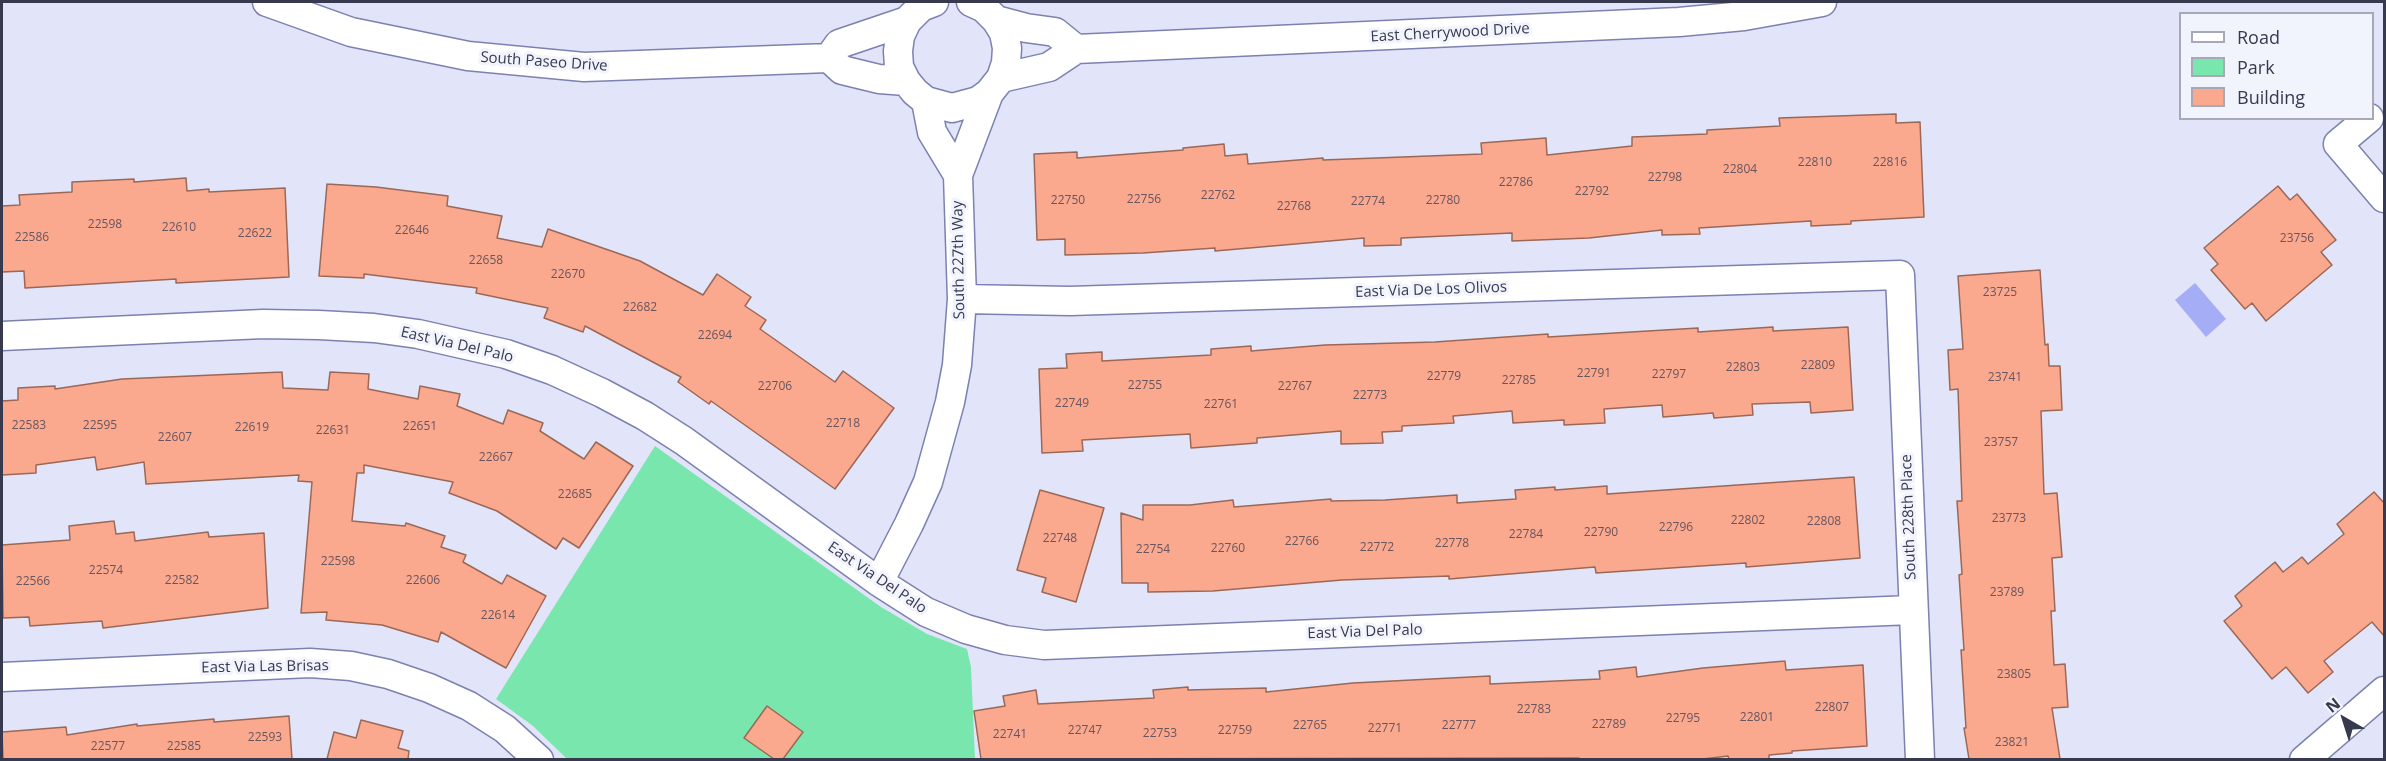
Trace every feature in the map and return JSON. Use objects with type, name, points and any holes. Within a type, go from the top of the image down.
[{"type":"street","name":"South Paseo Drive","points":[[267,2],[351,32],[468,56],[517,62],[584,67],[624,67],[829,58]]},
{"type":"street","name":"East Cherrywood Drive","points":[[1076,49],[1679,22],[1744,16],[1822,2]]},
{"type":"street","points":[[906,81],[879,79],[842,70],[829,58],[840,44],[921,8]]},
{"type":"street","points":[[921,8],[900,36],[899,67],[906,81],[926,101],[952,108],[978,101],[995,85],[1049,67],[1076,49],[1055,32],[1026,28],[983,8]]},
{"type":"street","name":"South 227th Way","points":[[879,582],[928,482],[940,442],[957,365],[962,299],[958,176],[1006,63],[1007,48],[1004,33],[983,8]]},
{"type":"street","name":"South 227th Way","points":[[926,101],[932,132],[958,176]]},
{"type":"street","points":[[2367,120],[2338,144],[2385,198]]},
{"type":"street","name":"East Via De Los Olivos","points":[[962,299],[1070,301],[1900,275]]},
{"type":"street","name":"South 228th Place","points":[[1900,275],[1912,610],[1920,759]]},
{"type":"street","name":"East Via Del Palo","points":[[2,336],[263,324],[319,325],[374,327],[418,334],[506,354],[562,375],[645,416],[684,441],[879,582],[926,612],[966,629],[1005,640],[1044,645],[1912,610]]},
{"type":"street","name":"East Via Las Brisas","points":[[2,677],[310,663],[351,666],[388,674],[469,706],[505,729],[539,759]]},
{"type":"street","points":[[2304,759],[2385,691]]},
{"type":"green space","points":[[655,446],[881,607],[927,634],[967,649],[971,667],[975,759],[567,759],[533,726],[496,699]]},
{"type":"water","points":[[2195,283],[2226,319],[2206,337],[2175,300]]},
{"type":"building","points":[[1896,114],[1896,123],[1920,122],[1924,217],[1851,221],[1851,224],[1811,226],[1811,221],[1699,228],[1700,234],[1662,235],[1662,230],[1589,238],[1512,241],[1512,233],[1401,238],[1401,245],[1364,246],[1364,238],[1215,251],[1215,248],[1143,253],[1065,255],[1065,239],[1037,240],[1034,154],[1077,152],[1077,158],[1183,150],[1183,148],[1224,144],[1225,156],[1247,154],[1248,164],[1323,158],[1323,160],[1482,154],[1481,143],[1546,138],[1547,155],[1632,146],[1632,137],[1707,134],[1707,130],[1780,126],[1779,118]]},
{"type":"building","points":[[186,178],[187,191],[285,188],[289,277],[176,283],[176,279],[25,288],[24,271],[2,272],[2,206],[20,205],[19,195],[72,192],[72,182],[134,179],[134,182]]},
{"type":"building","points":[[327,184],[376,187],[448,196],[447,206],[502,216],[497,238],[542,247],[548,229],[640,261],[703,295],[717,274],[751,297],[745,306],[766,320],[760,329],[835,382],[843,371],[894,408],[835,489],[711,401],[709,404],[678,382],[681,377],[585,326],[583,332],[544,318],[548,308],[476,293],[477,288],[364,274],[364,278],[319,276]]},
{"type":"building","points":[[2278,186],[2290,200],[2297,194],[2336,240],[2321,252],[2332,265],[2266,321],[2252,303],[2245,309],[2211,270],[2218,264],[2204,248]]},
{"type":"building","points":[[2040,270],[2045,345],[2048,344],[2049,366],[2060,366],[2062,410],[2041,411],[2044,494],[2057,493],[2062,557],[2052,558],[2055,611],[2051,611],[2054,665],[2065,664],[2068,707],[2052,708],[2060,759],[1969,759],[1964,728],[1966,728],[1961,650],[1964,650],[1957,501],[1962,501],[1958,389],[1950,390],[1948,350],[1963,349],[1958,276]]},
{"type":"building","points":[[1773,327],[1773,331],[1848,327],[1853,410],[1811,413],[1810,402],[1752,404],[1753,415],[1714,418],[1713,413],[1663,417],[1662,405],[1604,409],[1605,423],[1564,425],[1564,420],[1513,423],[1512,411],[1453,416],[1454,423],[1402,426],[1402,431],[1382,432],[1383,443],[1341,444],[1341,431],[1257,438],[1257,443],[1191,448],[1190,434],[1082,440],[1083,451],[1042,453],[1039,369],[1067,368],[1066,354],[1102,352],[1102,361],[1211,355],[1211,349],[1251,346],[1251,351],[1548,334],[1548,337],[1698,328],[1698,332]]},
{"type":"building","points":[[282,372],[283,388],[328,390],[330,372],[369,374],[368,389],[418,399],[420,386],[460,394],[457,406],[503,424],[508,410],[543,423],[540,431],[584,459],[596,442],[633,466],[579,548],[563,538],[556,549],[497,511],[449,493],[453,482],[364,465],[364,473],[357,473],[352,521],[405,526],[406,523],[445,536],[441,547],[466,555],[463,562],[502,584],[507,575],[546,596],[506,668],[441,632],[438,642],[382,625],[326,620],[327,612],[301,613],[312,482],[298,481],[299,475],[146,484],[144,462],[97,470],[95,457],[36,465],[36,473],[2,475],[2,401],[18,400],[18,388],[55,386],[55,389],[122,379]]},
{"type":"building","points":[[1854,477],[1860,558],[1746,567],[1746,563],[1596,573],[1595,567],[1449,579],[1449,576],[1342,580],[1213,591],[1148,592],[1148,583],[1122,583],[1121,513],[1143,520],[1143,505],[1190,505],[1233,500],[1234,507],[1331,499],[1331,501],[1385,500],[1457,495],[1457,503],[1516,499],[1515,490],[1555,487],[1555,490],[1607,486],[1607,494]]},
{"type":"building","points":[[1040,490],[1104,508],[1076,602],[1042,592],[1046,578],[1017,570]]},
{"type":"building","points":[[2374,492],[2385,504],[2385,637],[2372,622],[2324,661],[2333,672],[2308,693],[2286,667],[2272,679],[2224,621],[2242,606],[2235,596],[2275,562],[2283,572],[2302,557],[2308,564],[2344,534],[2337,524]]},
{"type":"building","points":[[114,521],[116,534],[134,532],[135,541],[208,532],[209,537],[264,533],[268,608],[103,628],[102,621],[30,626],[29,617],[3,618],[2,545],[70,540],[69,526]]},
{"type":"building","points":[[1785,661],[1786,670],[1863,665],[1867,746],[1792,751],[1792,753],[1769,755],[1769,759],[1729,759],[1728,756],[1703,759],[981,759],[974,711],[1005,706],[1003,696],[1036,690],[1038,704],[1154,698],[1153,690],[1188,687],[1188,690],[1266,688],[1266,692],[1353,683],[1490,676],[1490,684],[1600,679],[1599,671],[1636,667],[1637,677],[1703,668]]},
{"type":"building","points":[[767,706],[803,732],[783,759],[774,759],[744,738]]},
{"type":"building","points":[[289,716],[292,759],[3,759],[2,732],[66,727],[67,735],[137,724],[137,726],[214,719],[214,722]]},
{"type":"building","points":[[361,720],[403,731],[398,748],[409,751],[408,759],[327,759],[334,732],[356,738]]}]
